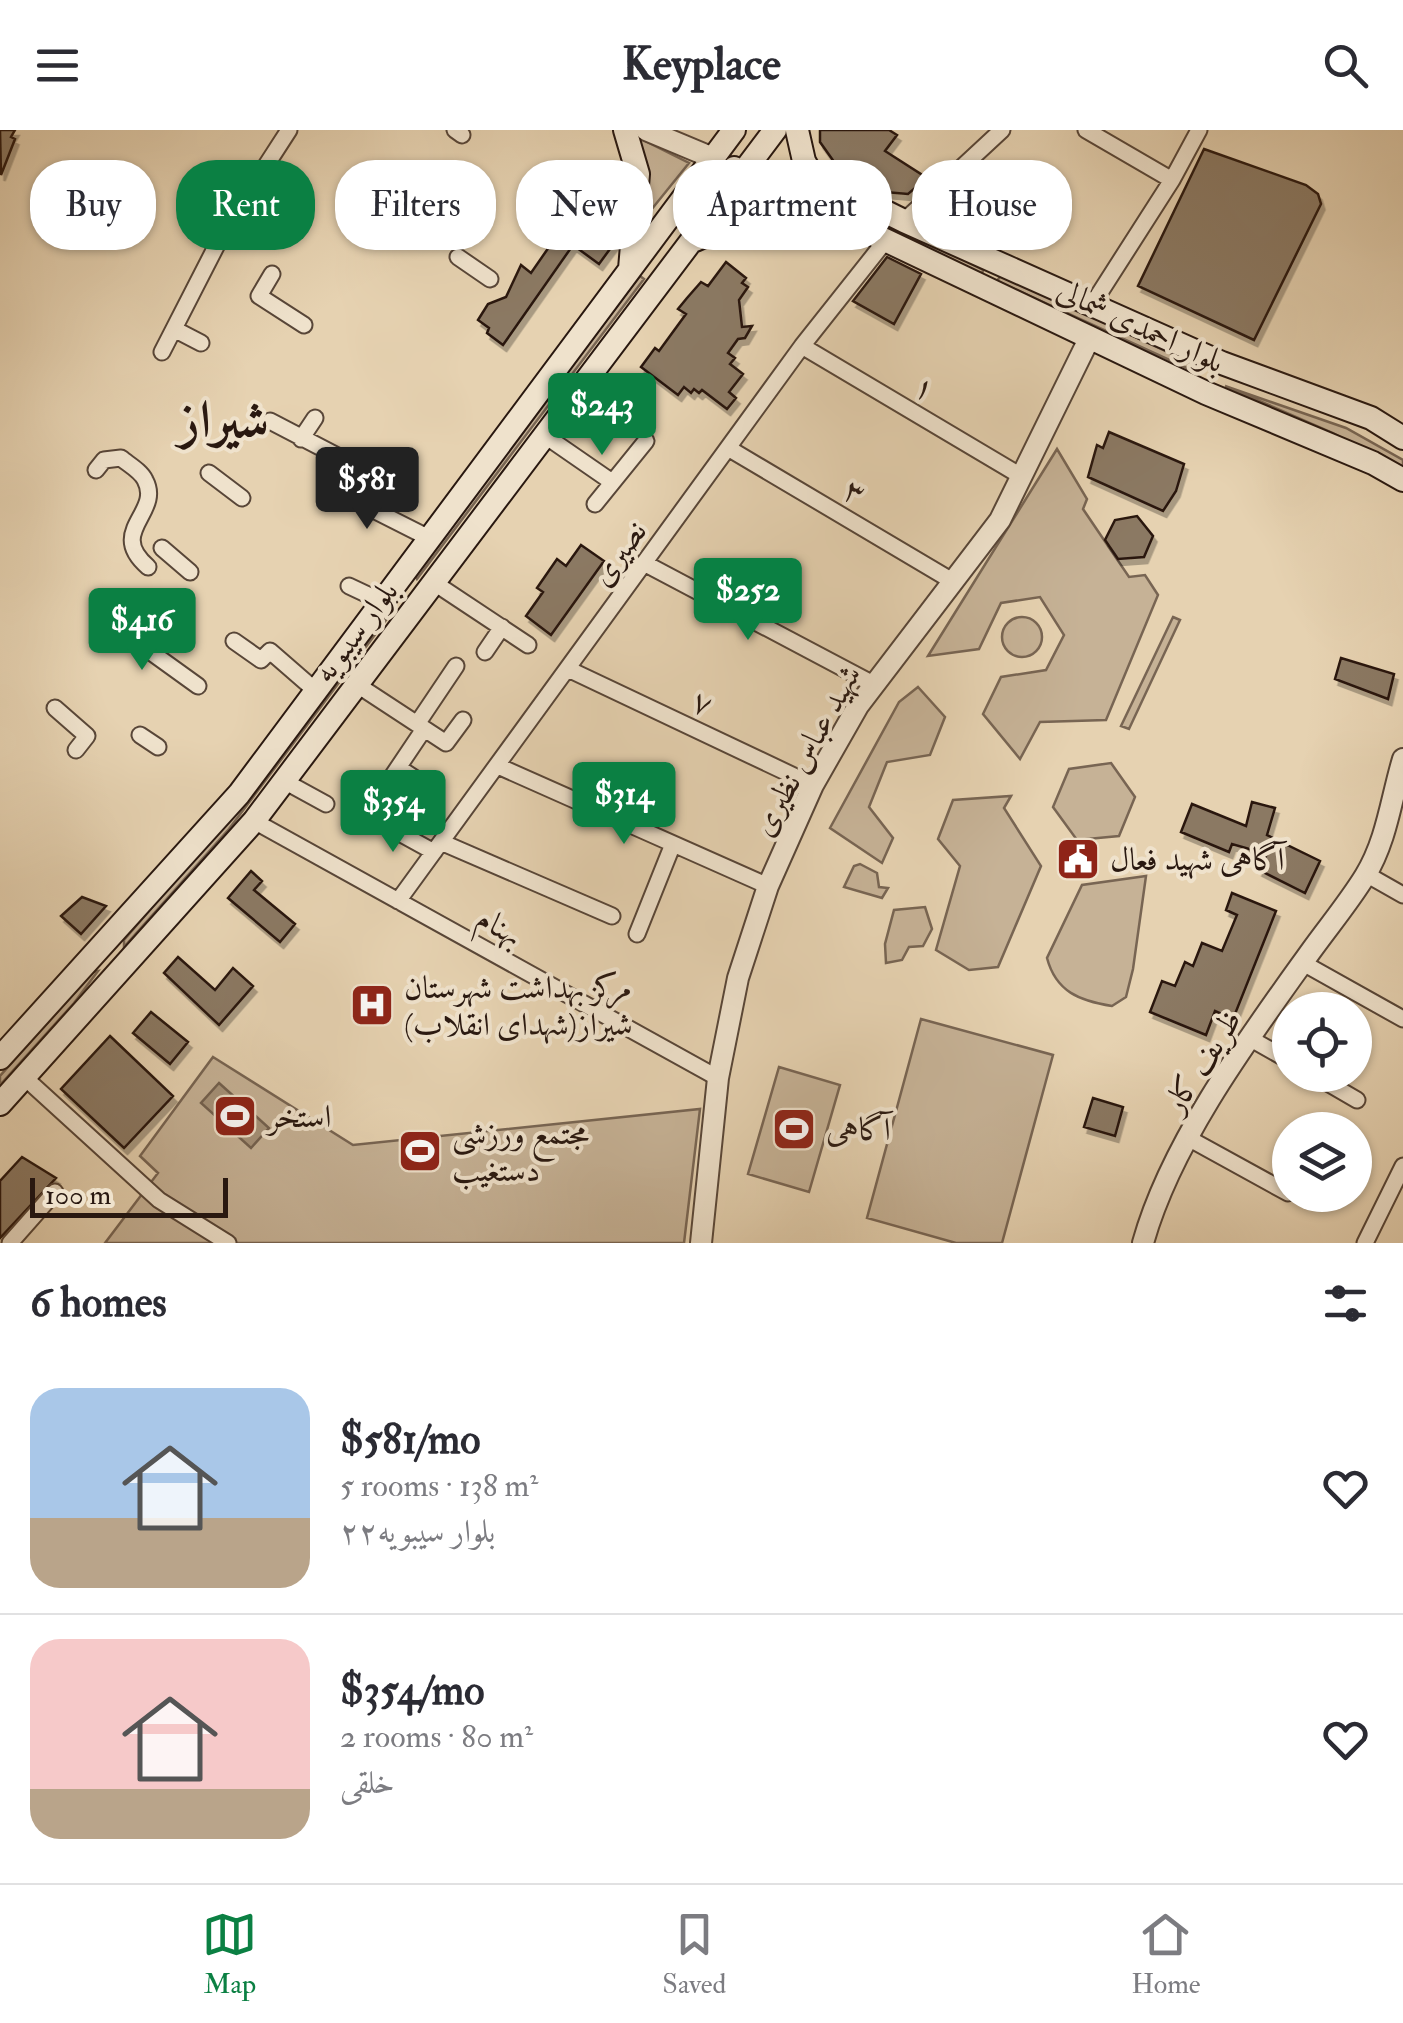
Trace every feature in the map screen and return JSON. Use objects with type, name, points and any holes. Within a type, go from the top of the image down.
[{"type":"main road","points":[[625,130],[638,174],[630,270]]},
{"type":"main road","name":"بلوار سیبویه","points":[[0,1058],[239,794],[734,130]]},
{"type":"main road","name":"بلوار سیبویه","points":[[753,160],[775,130]]},
{"type":"main road","name":"بلوار احمدی شمالی","points":[[797,130],[809,170],[829,184],[1222,364],[1371,418],[1403,438]]},
{"type":"main road","name":"بلوار احمدی شمالی","points":[[713,158],[717,160]]},
{"type":"main road","name":"بلوار احمدی شمالی","points":[[892,243],[1206,393],[1373,463],[1403,480]]},
{"type":"main road","name":"بلوار سیبویه","points":[[0,1104],[254,821],[684,250]]},
{"type":"main road","points":[[1206,393],[1222,364]]},
{"type":"main road","points":[[397,582],[427,590]]},
{"type":"main road","points":[[104,944],[126,962]]},
{"type":"street","points":[[162,352],[225,228],[289,130]]},
{"type":"street","points":[[646,130],[713,158]]},
{"type":"street","points":[[904,221],[1002,130]]},
{"type":"street","points":[[1086,130],[1172,180]]},
{"type":"street","points":[[1092,305],[1172,180],[1198,130]]},
{"type":"street","name":"نصیری","points":[[398,901],[802,346],[878,250]]},
{"type":"street","points":[[458,257],[490,279]]},
{"type":"street","points":[[272,274],[259,296],[304,325]]},
{"type":"street","points":[[174,328],[201,342]]},
{"type":"street","name":"شهید عباس نظیری","points":[[701,1243],[718,1078],[738,978],[768,886],[813,785],[872,684],[1000,520],[1090,336]]},
{"type":"street","name":"۱","points":[[802,346],[1021,476]]},
{"type":"street","points":[[301,439],[315,418]]},
{"type":"street","points":[[270,422],[343,459]]},
{"type":"street","points":[[544,435],[612,482]]},
{"type":"street","points":[[595,504],[646,441]]},
{"type":"street","name":"۳","points":[[728,448],[954,582]]},
{"type":"street","points":[[96,470],[104,460],[121,458],[144,478],[148,492],[130,542],[134,555],[148,566]]},
{"type":"street","points":[[209,473],[242,498]]},
{"type":"street","points":[[326,486],[429,538]]},
{"type":"street","points":[[162,548],[190,572]]},
{"type":"street","points":[[644,563],[872,684]]},
{"type":"street","points":[[349,586],[382,602]]},
{"type":"street","points":[[427,590],[528,644]]},
{"type":"street","points":[[112,624],[198,686]]},
{"type":"street","points":[[485,652],[502,628]]},
{"type":"street","points":[[234,641],[261,660],[270,650],[316,691]]},
{"type":"street","points":[[381,793],[456,666]]},
{"type":"street","name":"۷","points":[[568,669],[813,785]]},
{"type":"street","points":[[356,684],[446,743],[462,720]]},
{"type":"street","points":[[55,708],[87,736],[76,750]]},
{"type":"street","points":[[140,735],[158,747]]},
{"type":"street","name":"ظریف کار","points":[[1148,1241],[1164,1185],[1188,1138],[1251,1038],[1366,874],[1386,830],[1402,763]]},
{"type":"street","points":[[498,766],[768,886]]},
{"type":"street","points":[[398,768],[424,785]]},
{"type":"street","points":[[284,781],[326,804]]},
{"type":"street","points":[[374,818],[612,916]]},
{"type":"street","name":"بهنام","points":[[254,821],[718,1078]]},
{"type":"street","points":[[637,934],[673,844]]},
{"type":"street","points":[[1366,874],[1403,895]]},
{"type":"street","points":[[1303,963],[1403,1020]]},
{"type":"street","points":[[1251,1038],[1272,1050]]},
{"type":"street","points":[[24,1077],[160,1200],[228,1243]]},
{"type":"street","points":[[1343,1092],[1357,1100]]},
{"type":"street","points":[[1188,1138],[1272,1185]]},
{"type":"street","points":[[1365,1243],[1403,1166]]},
{"type":"street","points":[[10,1243],[55,1192]]},
{"type":"shaded area","points":[[639,138],[683,160],[673,160],[673,183],[653,208],[653,160],[640,160]]},
{"type":"shaded area","points":[[892,222],[912,232],[912,241],[892,231]]},
{"type":"shaded area","points":[[932,250],[945,250],[983,270],[982,274]]},
{"type":"shaded area","points":[[1001,275],[1196,365],[1189,369],[997,281]]},
{"type":"shaded area","points":[[640,276],[644,279],[417,579],[414,573]]},
{"type":"shaded area","points":[[1225,386],[1346,428],[1403,460],[1403,472],[1333,433]]},
{"type":"shaded area","points":[[1057,449],[1087,499],[1083,509],[1129,577],[1145,575],[1158,595],[1106,720],[1040,722],[1020,759],[983,714],[1001,677],[1046,670],[1064,635],[1040,597],[1001,603],[979,649],[928,656]]},
{"type":"shaded area","points":[[389,607],[393,607],[392,612],[229,829],[124,947],[124,940],[239,806]]},
{"type":"shaded area","points":[[1022,617],[1036,623],[1042,637],[1036,651],[1022,657],[1008,651],[1002,637],[1008,623]]},
{"type":"shaded area","points":[[1173,617],[1180,620],[1129,729],[1121,726]]},
{"type":"shaded area","points":[[918,687],[945,717],[930,755],[887,762],[869,807],[893,838],[882,863],[830,828],[899,702]]},
{"type":"shaded area","points":[[1111,763],[1135,797],[1119,836],[1077,840],[1053,807],[1069,769]]},
{"type":"shaded area","points":[[1011,796],[1004,808],[1041,866],[998,967],[969,970],[936,950],[960,866],[938,839],[953,800]]},
{"type":"shaded area","points":[[860,864],[877,873],[879,887],[888,888],[882,898],[844,887],[854,866]]},
{"type":"shaded area","points":[[1146,876],[1126,997],[1112,1006],[1071,993],[1056,979],[1047,958],[1082,885]]},
{"type":"shaded area","points":[[925,907],[932,929],[923,946],[909,947],[902,960],[886,963],[885,944],[894,910]]},
{"type":"shaded area","points":[[98,971],[74,1003],[0,1085],[0,1076]]},
{"type":"shaded area","points":[[921,1019],[1053,1055],[1002,1243],[956,1243],[867,1218]]},
{"type":"shaded area","name":"مجتمع ورزشی دستغیب","points":[[213,1057],[353,1145],[700,1109],[684,1243],[105,1243],[158,1173],[140,1156]]},
{"type":"shaded area","name":"آگاهی","points":[[779,1067],[840,1085],[809,1192],[748,1174]]},
{"type":"shaded area","name":"استخر","points":[[219,1083],[269,1128],[251,1148],[201,1103]]},
{"type":"building","points":[[0,130],[15,130],[1,175]]},
{"type":"building","points":[[820,130],[889,130],[897,135],[885,151],[912,168],[912,191],[892,193],[892,160],[833,160],[820,142]]},
{"type":"building","points":[[1204,149],[1306,185],[1318,194],[1321,204],[1254,340],[1138,286]]},
{"type":"building","points":[[547,250],[570,250],[503,345],[478,320],[488,304],[506,297],[521,265],[531,273]]},
{"type":"building","points":[[580,250],[609,250],[599,264]]},
{"type":"building","points":[[887,257],[921,274],[894,324],[853,301]]},
{"type":"building","points":[[726,262],[746,278],[742,283],[748,287],[739,300],[742,327],[752,326],[728,353],[735,358],[730,364],[743,374],[729,392],[736,398],[727,409],[702,390],[699,393],[694,389],[691,393],[684,387],[678,395],[641,367],[655,348],[659,351],[686,314],[678,309],[701,282],[708,286]]},
{"type":"building","points":[[1109,432],[1184,464],[1176,491],[1163,511],[1088,477],[1097,445],[1103,448]]},
{"type":"building","points":[[1137,516],[1153,536],[1144,557],[1118,559],[1105,540],[1115,520]]},
{"type":"building","points":[[581,545],[604,561],[551,635],[526,616],[543,592],[537,588],[557,559],[566,566]]},
{"type":"building","points":[[1341,658],[1394,674],[1388,699],[1335,679]]},
{"type":"building","points":[[1252,802],[1275,808],[1267,835],[1320,861],[1305,893],[1259,870],[1267,854],[1232,844],[1229,852],[1181,832],[1192,804],[1246,826]]},
{"type":"building","points":[[251,871],[262,881],[254,890],[295,924],[280,942],[228,898]]},
{"type":"building","points":[[1232,893],[1276,911],[1233,1019],[1215,1011],[1206,1035],[1150,1012],[1162,981],[1175,986],[1185,962],[1193,966],[1202,943],[1222,951],[1237,915],[1226,910]]},
{"type":"building","points":[[82,897],[106,906],[81,934],[61,916]]},
{"type":"building","points":[[178,957],[215,990],[233,968],[253,986],[219,1025],[164,973]]},
{"type":"building","points":[[151,1012],[188,1042],[170,1064],[133,1033]]},
{"type":"building","points":[[110,1036],[173,1096],[124,1148],[61,1089]]},
{"type":"building","points":[[1093,1098],[1123,1107],[1115,1136],[1084,1127]]},
{"type":"building","points":[[22,1157],[56,1178],[0,1238],[0,1181]]},
{"type":"place","name":"آگاهی شهید فعال","points":[[1078,859]]},
{"type":"place","name":"مرکز بهداشت شهرستان شیراز(شهدای انقلاب)","points":[[372,1005]]},
{"type":"place","name":"استخر","points":[[235,1116]]},
{"type":"place","name":"آگاهی","points":[[794,1129]]},
{"type":"place","name":"مجتمع ورزشی دستغیب","points":[[420,1151]]},
{"type":"district","name":"شیراز","points":[[224,419]]}]
